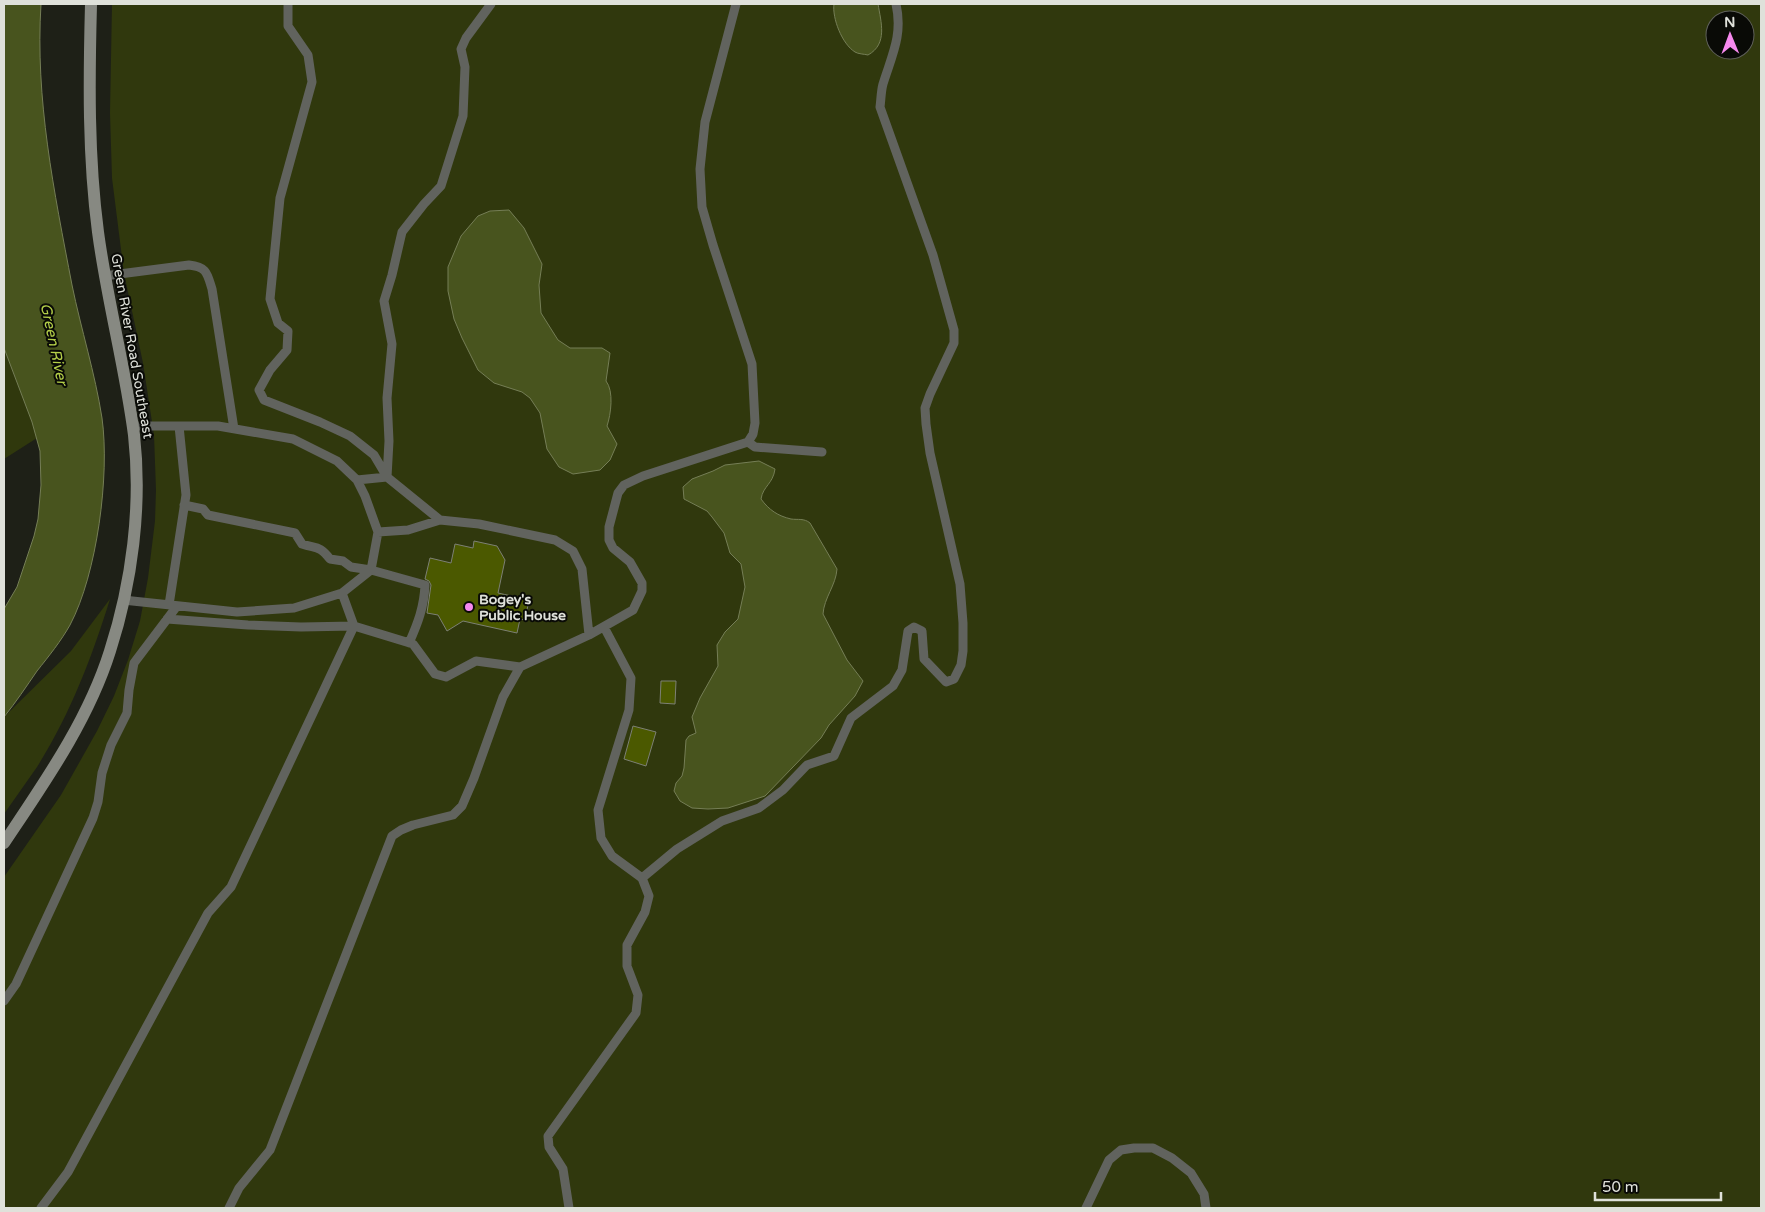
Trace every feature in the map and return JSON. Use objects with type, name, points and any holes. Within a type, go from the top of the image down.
[{"type":"street","name":"Green River Road Southeast","points":[[4,843],[44,784],[79,722],[95,688],[109,653],[123,600],[135,520],[136,463],[132,426],[123,367],[104,276],[92,180],[90,113],[91,4]]},
{"type":"lane","points":[[288,4],[288,26],[308,55],[312,82],[280,198],[270,299],[278,323],[288,331],[287,350],[270,370],[259,390],[264,400],[350,436],[374,456],[387,477],[440,520]]},
{"type":"lane","points":[[387,477],[389,441],[387,398],[392,344],[384,301],[402,232],[441,186],[463,116],[465,67],[461,49],[466,38],[491,4]]},
{"type":"lane","points":[[167,619],[301,627],[354,626],[413,644],[435,674],[446,677],[476,661],[520,667],[589,635],[633,610],[642,591],[642,583],[634,567],[613,548],[610,540],[609,527],[618,493],[624,485],[643,476],[748,442],[753,434],[755,423],[752,364],[712,245],[702,207],[700,168],[705,122],[736,4]]},
{"type":"lane","points":[[642,878],[677,848],[722,821],[759,808],[783,790],[807,765],[834,756],[851,718],[893,686],[902,670],[908,631],[914,627],[922,631],[924,659],[946,682],[954,679],[961,665],[964,623],[960,584],[930,453],[925,408],[954,344],[954,330],[933,255],[880,107],[882,86],[897,44],[900,18],[896,4]]},
{"type":"lane","points":[[104,276],[189,265],[200,266],[207,273],[212,289],[234,429]]},
{"type":"lane","points":[[123,600],[237,612],[294,608],[342,593],[371,570],[378,532],[357,480],[336,461],[293,439],[218,426],[132,426]]},
{"type":"lane","points":[[4,1001],[16,984],[94,818],[102,773],[111,745],[127,713],[134,663],[167,619],[173,605],[186,495],[179,426]]},
{"type":"lane","points":[[748,442],[755,447],[822,452]]},
{"type":"lane","points":[[357,480],[387,477]]},
{"type":"lane","points":[[184,505],[203,509],[208,515],[295,533],[302,544],[316,546],[323,550],[330,559],[343,561],[351,567],[371,570],[425,585],[425,599],[421,616],[409,643]]},
{"type":"lane","points":[[378,532],[408,530],[440,520],[479,524],[555,540],[574,550],[582,570],[589,635]]},
{"type":"lane","points":[[41,1208],[68,1172],[208,913],[231,887],[354,626],[342,593]]},
{"type":"lane","points":[[569,1208],[563,1169],[549,1148],[548,1136],[636,1013],[638,995],[627,966],[627,945],[645,912],[649,896],[642,878],[612,856],[601,838],[598,810],[629,710],[631,678],[604,627]]},
{"type":"lane","points":[[229,1208],[239,1188],[270,1150],[392,836],[414,825],[453,815],[462,806],[503,697],[520,667]]},
{"type":"lane","points":[[1086,1208],[1109,1160],[1120,1150],[1153,1148],[1172,1158],[1191,1173],[1204,1194],[1206,1208]]},
{"type":"shaded area","points":[[112,4],[1761,4],[1761,1208],[4,1208],[4,877],[61,795],[97,731],[114,696],[140,621],[148,578],[155,521],[154,435],[143,363],[124,273],[112,178],[110,113]]},
{"type":"shaded area","points":[[4,348],[37,438],[4,459]]},
{"type":"shaded area","points":[[110,599],[88,664],[60,727],[37,767],[4,814],[4,717],[71,651]]},
{"type":"water","name":"Green River","points":[[4,4],[41,4],[40,39],[43,110],[53,180],[72,285],[102,418],[104,467],[103,495],[94,552],[88,579],[79,604],[63,637],[4,717],[4,609],[17,587],[34,536],[38,519],[41,485],[40,451],[32,422],[4,348]]},
{"type":"water","points":[[834,4],[878,4],[881,18],[881,39],[874,50],[868,55],[856,53],[842,37],[836,23]]},
{"type":"water","points":[[509,210],[524,228],[542,264],[539,285],[541,313],[558,340],[570,348],[602,348],[610,353],[606,381],[609,385],[611,403],[607,426],[617,444],[610,460],[600,470],[573,474],[559,467],[547,449],[540,413],[530,398],[522,392],[494,383],[478,370],[454,319],[448,291],[448,267],[461,236],[478,216],[490,211]]},
{"type":"water","points":[[759,461],[775,469],[761,499],[767,506],[782,516],[805,520],[810,523],[837,569],[835,581],[825,602],[823,614],[847,660],[863,681],[855,696],[829,725],[821,738],[765,796],[728,808],[692,808],[680,801],[674,791],[684,768],[686,740],[689,736],[696,733],[692,717],[700,698],[718,666],[717,645],[725,632],[738,619],[745,587],[741,564],[730,553],[724,533],[707,511],[684,499],[683,487],[692,479],[725,465]]},
{"type":"building","points":[[474,541],[497,546],[505,560],[498,593],[529,600],[525,620],[520,619],[517,633],[463,621],[447,631],[438,615],[427,613],[431,585],[425,579],[430,558],[451,563],[455,544],[473,548]]},
{"type":"building","points":[[661,681],[676,681],[675,704],[660,703]]},
{"type":"building","points":[[633,726],[656,732],[646,766],[624,759]]},
{"type":"place","name":"Bogey's Public House","points":[[469,607]]}]
